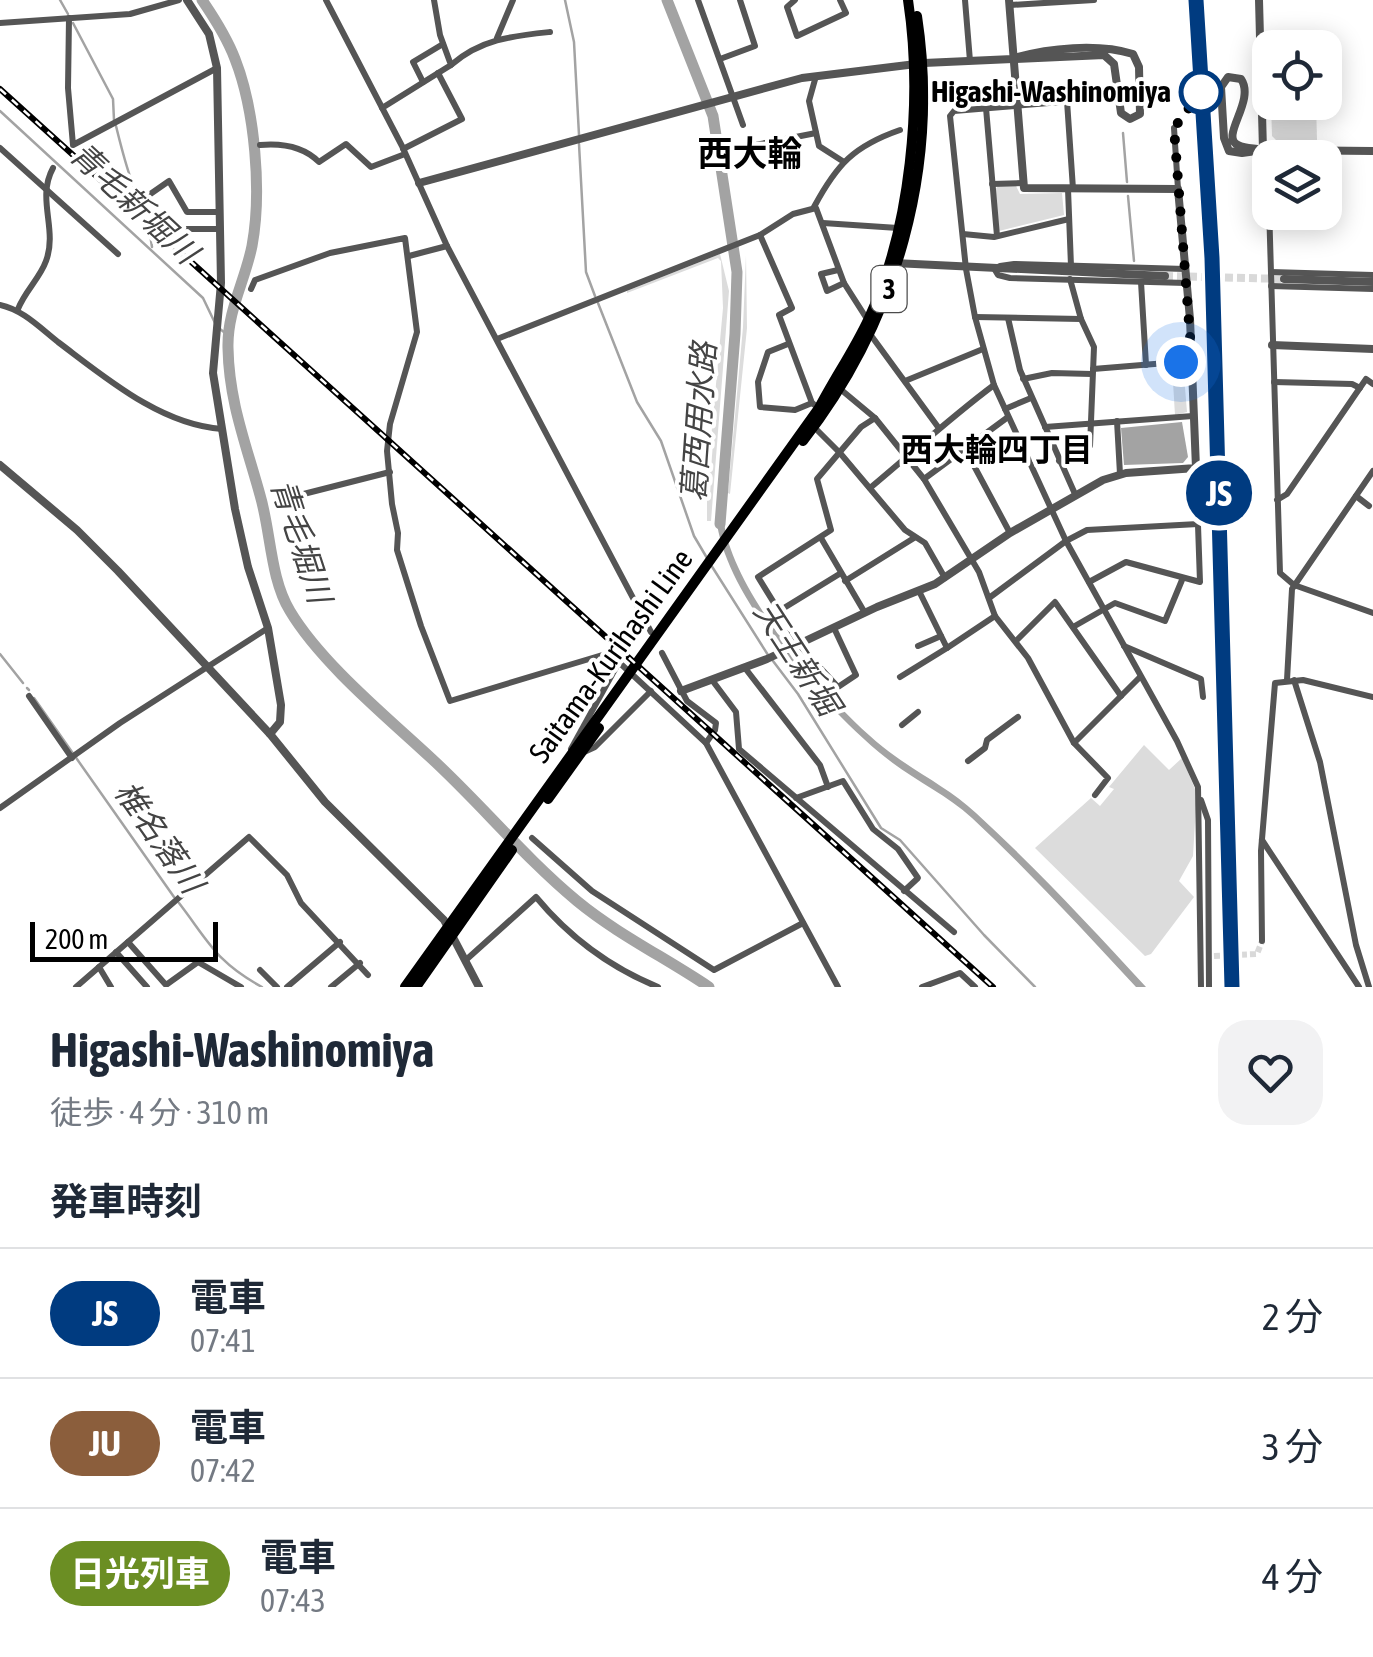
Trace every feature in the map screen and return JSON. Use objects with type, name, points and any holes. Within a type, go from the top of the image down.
[{"type":"main road","name":"Saitama-Kurihashi Line","points":[[405,987],[504,855],[525,833],[576,754],[814,427],[870,334],[918,171],[924,114],[911,0]]},
{"type":"main road","name":"Saitama-Kurihashi Line","points":[[734,533],[868,320],[894,263],[919,64]]},
{"type":"main road","name":"Saitama-Kurihashi Line","points":[[416,987],[451,930]]},
{"type":"street","points":[[0,23],[130,14],[180,0]]},
{"type":"street","points":[[187,0],[206,27],[217,68],[221,283],[213,373],[248,567],[268,628],[282,713],[270,734]]},
{"type":"street","points":[[326,0],[448,246],[651,632]]},
{"type":"street","points":[[434,0],[451,65]]},
{"type":"street","points":[[497,38],[513,0]]},
{"type":"street","points":[[698,0],[744,125]]},
{"type":"street","points":[[720,59],[755,46],[740,0]]},
{"type":"street","points":[[795,0],[787,7],[796,36],[846,13],[840,0]]},
{"type":"street","points":[[965,0],[970,61]]},
{"type":"street","points":[[1094,0],[1010,3],[1023,183],[1026,189],[1178,189]]},
{"type":"street","points":[[1258,0],[1263,140]]},
{"type":"street","points":[[69,18],[68,88],[73,146],[217,68]]},
{"type":"street","points":[[382,108],[467,52],[497,38],[550,32]]},
{"type":"street","points":[[423,82],[413,62],[443,44]]},
{"type":"street","points":[[418,184],[734,95],[816,76],[919,64],[1106,56],[1114,64],[1121,113],[1130,119],[1140,114],[1139,68],[1133,54],[1105,49],[1030,53],[1014,58]]},
{"type":"street","points":[[260,145],[279,143],[310,154],[319,162],[346,144],[371,167],[462,119],[438,74]]},
{"type":"street","points":[[816,76],[809,101],[819,146],[844,162]]},
{"type":"street","points":[[1228,77],[1242,79],[1246,86],[1246,100],[1232,140],[1236,145],[1263,150],[1242,154],[1226,146],[1221,86],[1228,77]]},
{"type":"street","points":[[1109,98],[950,113],[966,269],[983,349],[1006,413],[1066,541],[1186,759],[1208,820],[1209,987]]},
{"type":"street","points":[[1067,101],[1071,266]]},
{"type":"street","points":[[986,108],[997,236]]},
{"type":"street","points":[[1089,582],[1126,562],[1200,582],[1192,362],[1174,128]]},
{"type":"street","points":[[497,339],[760,235],[793,214],[814,208],[844,162],[866,142],[900,130]]},
{"type":"street","points":[[750,146],[816,133]]},
{"type":"street","points":[[0,148],[118,254]]},
{"type":"street","points":[[1342,151],[1373,151]]},
{"type":"street","points":[[18,309],[48,258],[50,231],[45,188],[53,168]]},
{"type":"street","points":[[220,212],[187,212],[169,182],[146,197],[168,229],[220,229]]},
{"type":"street","points":[[992,184],[1023,183]]},
{"type":"street","points":[[814,208],[823,222],[838,270],[868,320]]},
{"type":"street","points":[[963,234],[997,236],[1069,219]]},
{"type":"street","points":[[823,222],[898,228]]},
{"type":"street","points":[[1268,230],[1280,573],[1294,585],[1373,613]]},
{"type":"street","points":[[760,235],[792,308],[779,314],[815,405],[795,410],[760,407],[758,382],[768,352],[788,344]]},
{"type":"street","points":[[251,289],[255,280],[330,253],[405,238],[417,332],[390,424],[392,504],[397,550],[450,701],[609,653],[706,743],[838,987]]},
{"type":"street","points":[[409,256],[448,246]]},
{"type":"street","points":[[894,263],[1165,276]]},
{"type":"street","points":[[995,270],[1014,264],[1185,269]]},
{"type":"street","points":[[838,270],[821,274],[827,291],[844,282]]},
{"type":"street","points":[[995,270],[1010,278],[1186,282]]},
{"type":"street","points":[[1271,272],[1373,282]]},
{"type":"street","points":[[1059,461],[1089,449],[1094,347],[1070,279]]},
{"type":"street","points":[[1284,280],[1373,282]]},
{"type":"street","points":[[1141,282],[1146,365]]},
{"type":"street","points":[[1271,286],[1373,282]]},
{"type":"street","points":[[0,304],[18,309],[102,375],[147,404],[195,427],[222,429]]},
{"type":"street","points":[[975,316],[1081,318]]},
{"type":"street","points":[[1008,318],[1023,379],[1075,494]]},
{"type":"street","points":[[870,334],[938,427]]},
{"type":"street","points":[[1272,345],[1373,349]]},
{"type":"street","points":[[905,381],[983,349]]},
{"type":"street","points":[[1023,379],[1052,373],[1192,362]]},
{"type":"street","points":[[1277,500],[1287,494],[1366,379],[1373,384]]},
{"type":"street","points":[[1274,382],[1352,384],[1360,388]]},
{"type":"street","points":[[870,488],[938,427],[994,384]]},
{"type":"street","points":[[838,388],[874,418],[924,478],[972,558],[996,616],[1016,641],[1074,743],[1108,778],[1095,795]]},
{"type":"street","points":[[924,478],[1031,398]]},
{"type":"street","points":[[1045,426],[1194,416]]},
{"type":"street","points":[[834,628],[856,675],[840,687],[799,644],[758,578],[831,530],[817,478],[861,427],[874,418]]},
{"type":"street","points":[[1117,422],[1120,474]]},
{"type":"street","points":[[814,427],[914,538],[925,543],[944,578]]},
{"type":"street","points":[[965,448],[1010,533]]},
{"type":"street","points":[[0,465],[98,551],[270,734],[326,802],[451,930],[479,987]]},
{"type":"street","points":[[682,692],[918,591],[1075,494],[1120,474],[1196,468]]},
{"type":"street","points":[[1369,987],[1356,945],[1320,762],[1290,680],[1291,592],[1373,471]]},
{"type":"street","points":[[276,501],[390,472]]},
{"type":"street","points":[[1356,496],[1369,506]]},
{"type":"street","points":[[990,598],[1086,530],[1198,524]]},
{"type":"street","points":[[821,538],[864,613]]},
{"type":"street","points":[[845,581],[914,538]]},
{"type":"street","points":[[779,610],[840,573]]},
{"type":"street","points":[[1073,626],[1119,603],[1165,621],[1182,580]]},
{"type":"street","points":[[918,591],[947,648]]},
{"type":"street","points":[[1016,641],[1055,602],[1121,696]]},
{"type":"street","points":[[900,678],[996,616]]},
{"type":"street","points":[[0,808],[120,723],[268,628]]},
{"type":"street","points":[[918,646],[941,636]]},
{"type":"street","points":[[1123,646],[1201,679],[1203,697]]},
{"type":"street","points":[[662,653],[682,692],[697,711],[716,723],[716,730],[706,743]]},
{"type":"street","points":[[619,662],[574,742],[576,754],[594,747],[651,691]]},
{"type":"street","points":[[745,668],[820,765],[828,786]]},
{"type":"street","points":[[1074,743],[1140,676]]},
{"type":"street","points":[[712,680],[736,712],[739,748],[954,932]]},
{"type":"street","points":[[1262,941],[1261,860],[1273,687],[1276,682],[1290,680],[1319,682],[1373,697]]},
{"type":"street","points":[[28,696],[72,758]]},
{"type":"street","points":[[902,724],[918,712]]},
{"type":"street","points":[[968,761],[1018,716]]},
{"type":"street","points":[[796,798],[843,781],[873,829],[898,849],[918,878],[904,891]]},
{"type":"street","points":[[1200,797],[1201,987]]},
{"type":"street","points":[[525,833],[592,892],[714,970],[804,923]]},
{"type":"street","points":[[76,987],[248,836],[288,875],[301,902],[368,974]]},
{"type":"street","points":[[1262,840],[1359,987]]},
{"type":"street","points":[[1200,844],[1206,861]]},
{"type":"street","points":[[1261,860],[1274,856]]},
{"type":"street","points":[[466,958],[536,897],[559,924],[598,955],[658,987]]},
{"type":"street","points":[[128,942],[166,984],[198,962],[241,987]]},
{"type":"street","points":[[287,987],[340,942]]},
{"type":"street","points":[[116,952],[146,987]]},
{"type":"street","points":[[331,987],[360,963]]},
{"type":"street","points":[[99,967],[111,987]]},
{"type":"street","points":[[260,970],[277,987]]},
{"type":"street","points":[[922,987],[960,973],[975,987]]},
{"type":"street","points":[[85,979],[90,987]]},
{"type":"shaded area","points":[[1272,120],[1316,120],[1317,140],[1276,140],[1272,136]]},
{"type":"shaded area","points":[[998,186],[1016,186],[1020,194],[1062,193],[1064,215],[999,231],[995,190]]},
{"type":"shaded area","points":[[720,254],[729,291],[711,521],[707,521],[723,308],[721,261],[718,258],[627,291]]},
{"type":"shaded area","points":[[746,255],[747,328],[730,494],[728,493]]},
{"type":"shaded area","points":[[1183,364],[1187,412],[1175,415],[1172,365]]},
{"type":"shaded area","points":[[1144,745],[1169,770],[1182,758],[1195,789],[1196,805],[1193,856],[1179,881],[1194,897],[1151,954],[1145,956],[1035,848],[1091,798],[1100,806],[1114,789],[1109,787]]},
{"type":"water","points":[[1182,422],[1188,457],[1183,463],[1124,465],[1121,428]]},
{"type":"water","points":[[716,513],[723,514],[729,543],[761,608],[835,702],[883,747],[976,813],[1146,987],[1136,987],[972,818],[885,757],[834,710],[755,612],[722,544]]},
{"type":"waterway","points":[[60,0],[68,14]]},
{"type":"waterway","name":"青毛堀川","points":[[202,0],[235,59],[252,126],[255,225],[230,321],[229,368],[283,598],[303,631],[337,670],[558,884],[608,924],[709,987]]},
{"type":"waterway","name":"天王新堀","points":[[565,0],[574,42],[579,135]]},
{"type":"waterway","name":"葛西用水路","points":[[667,0],[713,116],[737,272],[720,524]]},
{"type":"waterway","points":[[73,23],[113,99],[114,120]]},
{"type":"waterway","name":"青毛新堀川","points":[[0,111],[203,298],[215,323]]},
{"type":"waterway","points":[[116,126],[135,189],[154,223]]},
{"type":"waterway","points":[[1123,133],[1127,182]]},
{"type":"waterway","name":"天王新堀","points":[[579,144],[586,272],[595,296]]},
{"type":"waterway","points":[[1128,196],[1134,261]]},
{"type":"waterway","points":[[150,234],[152,247]]},
{"type":"waterway","name":"天王新堀","points":[[598,303],[637,402],[661,441],[694,536],[707,558]]},
{"type":"waterway","name":"青毛新堀川","points":[[220,329],[229,336]]},
{"type":"waterway","name":"天王新堀","points":[[711,565],[768,655]]},
{"type":"waterway","name":"椎名落川","points":[[0,654],[23,683]]},
{"type":"waterway","name":"天王新堀","points":[[773,661],[798,694],[881,828],[900,840],[1035,987]]},
{"type":"waterway","name":"椎名落川","points":[[34,698],[174,897]]},
{"type":"waterway","name":"椎名落川","points":[[179,903],[223,960],[262,987]]},
{"type":"tunnel","points":[[1165,276],[1284,279]]},
{"type":"tunnel","points":[[1214,956],[1257,954],[1262,941]]},
{"type":"railway","points":[[1196,0],[1212,257],[1232,987]]},
{"type":"railway","points":[[0,89],[993,987]]},
{"type":"train","name":"JS","points":[[1196,0],[1212,258],[1232,987]]},
{"type":"place","name":"Higashi-Washinomiya","points":[[1201,92]]},
{"type":"district","name":"西大輪","points":[[750,154]]},
{"type":"district","name":"西大輪四丁目","points":[[997,450]]},
{"type":"route","points":[[1181,362],[1192,362],[1174,128],[1201,92]]}]
